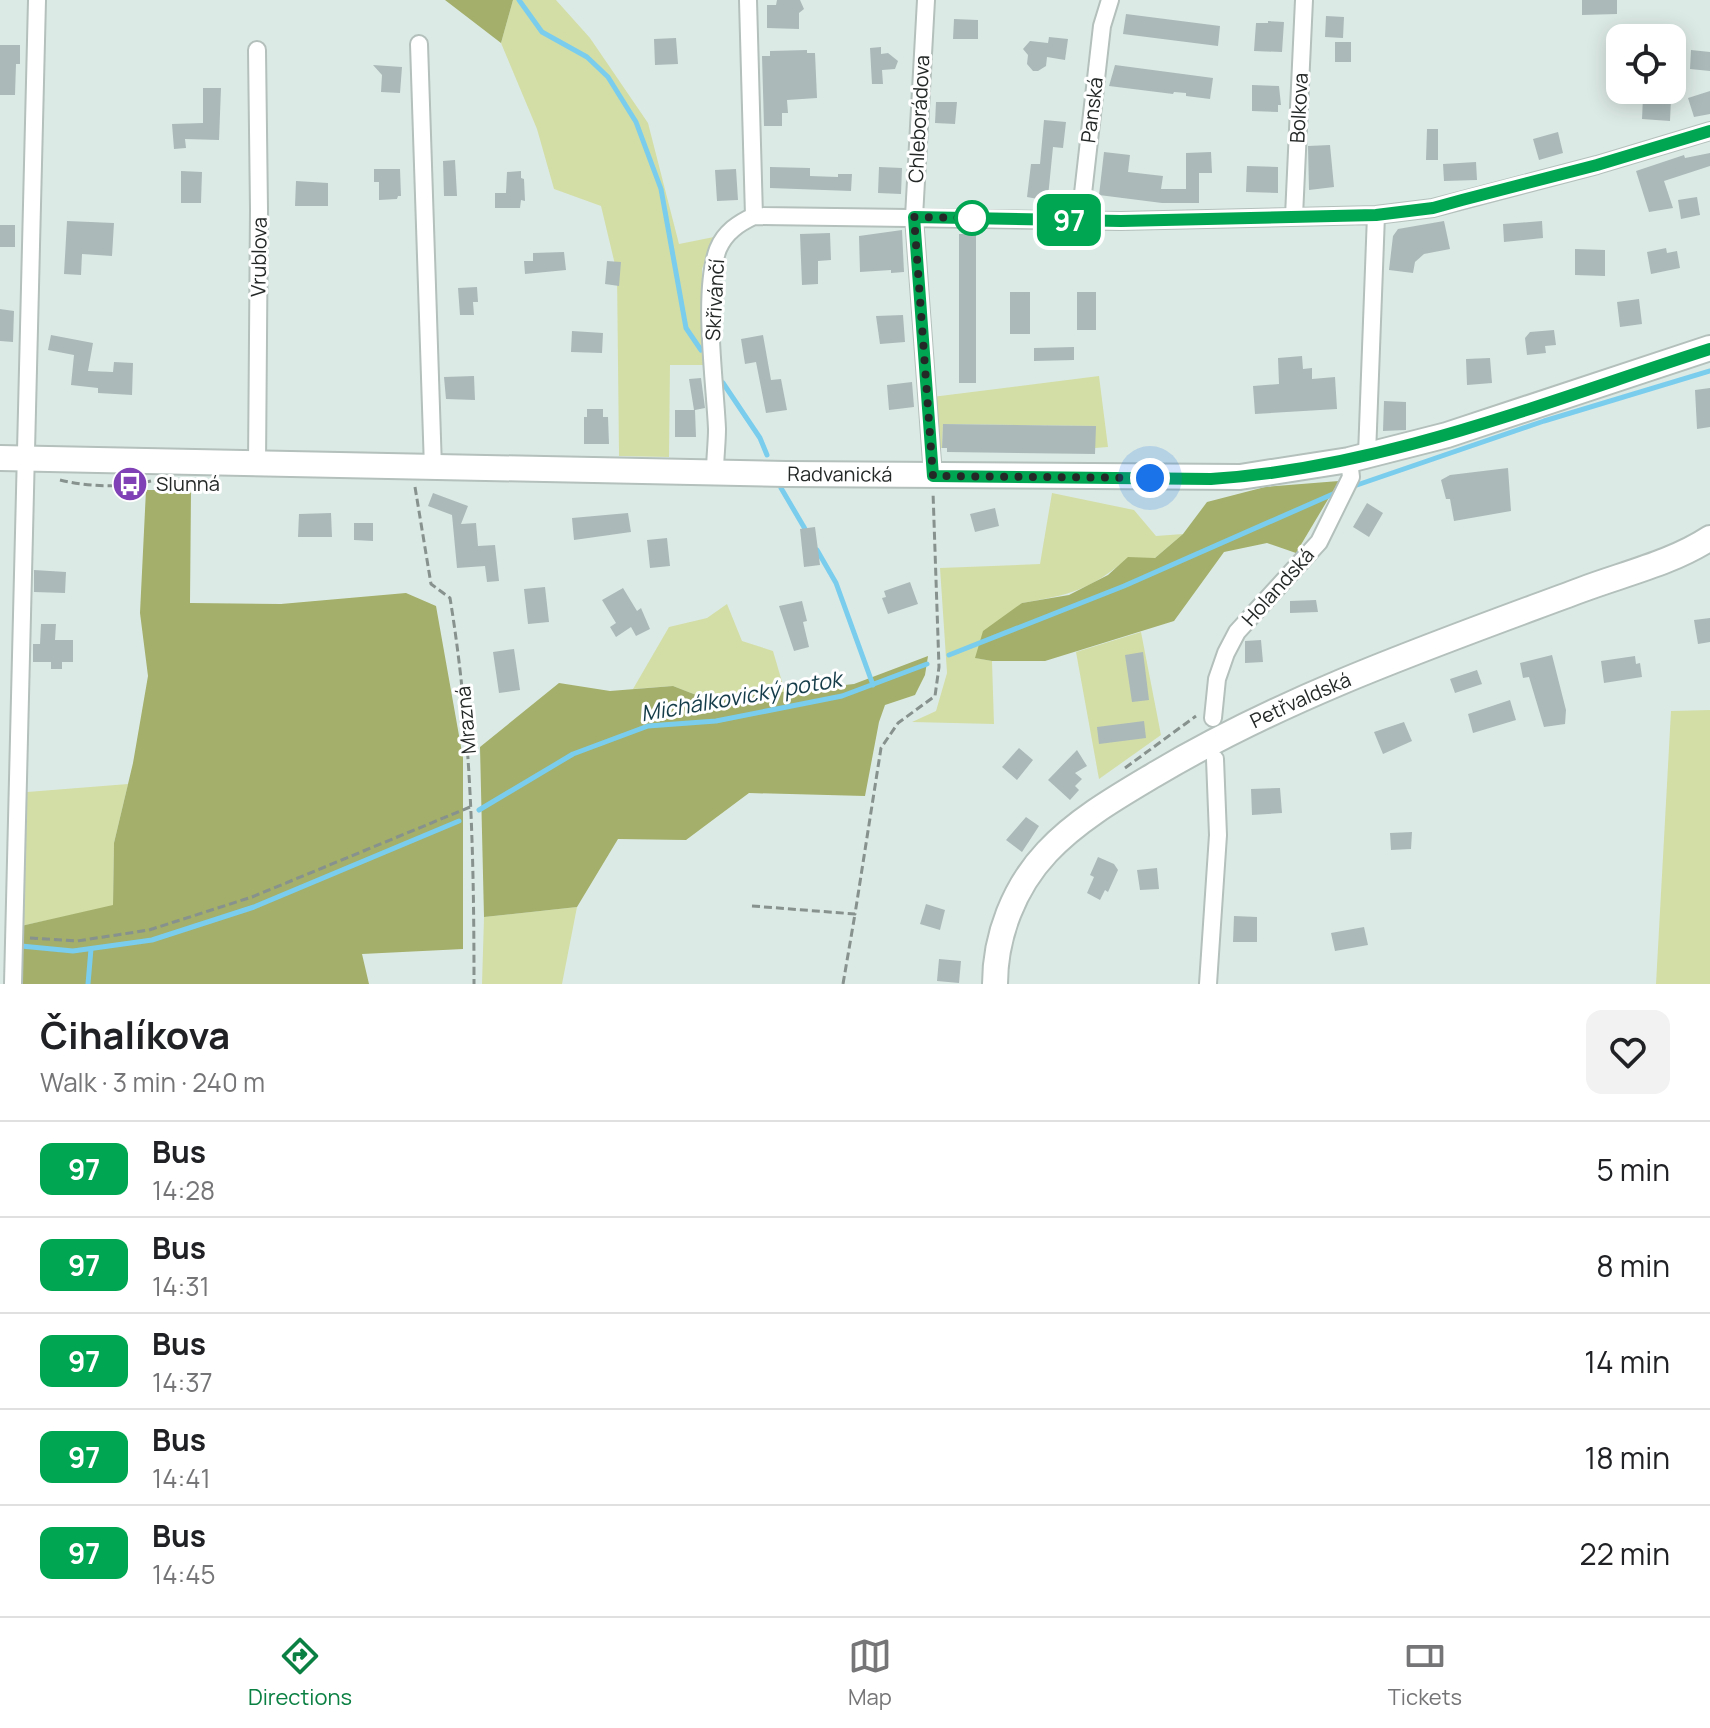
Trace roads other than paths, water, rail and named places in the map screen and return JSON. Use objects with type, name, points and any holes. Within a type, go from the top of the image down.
[{"type":"street","points":[[13,984],[37,0]]},
{"type":"street","points":[[748,0],[754,216],[1080,220],[1376,215],[1433,208],[1597,165],[1710,131]]},
{"type":"street","name":"Chleborádova","points":[[926,0],[914,217],[933,476]]},
{"type":"street","name":"Panská","points":[[1080,220],[1102,26],[1110,0]]},
{"type":"street","name":"Bolkova","points":[[1294,216],[1304,0]]},
{"type":"street","points":[[419,44],[423,468]]},
{"type":"street","name":"Vrublova","points":[[257,50],[257,465]]},
{"type":"street","name":"Holandská","points":[[1213,718],[1217,679],[1237,632],[1319,542],[1358,457],[1376,215]]},
{"type":"street","name":"Skřivánčí","points":[[715,472],[714,270],[724,238],[741,222],[754,216]]},
{"type":"street","name":"Radvanická","points":[[0,458],[423,468],[1211,479],[1358,457],[1447,435],[1710,348]]},
{"type":"street","name":"Petřvaldská","points":[[995,984],[1001,933],[1026,879],[1045,854],[1068,832],[1114,799],[1203,745],[1305,697],[1660,561],[1710,538]]},
{"type":"street","points":[[1208,984],[1218,835],[1215,759]]},
{"type":"waterway","points":[[519,0],[542,32],[587,57],[608,77],[636,122],[661,189],[686,328],[701,350]]},
{"type":"waterway","name":"Michálkovický potok","points":[[1357,485],[1544,421],[1710,371]]},
{"type":"waterway","points":[[723,383],[760,438],[767,455]]},
{"type":"waterway","points":[[781,488],[808,534]]},
{"type":"waterway","name":"Michálkovický potok","points":[[949,655],[1124,586],[1333,494]]},
{"type":"waterway","points":[[817,550],[836,583],[873,685]]},
{"type":"waterway","name":"Michálkovický potok","points":[[479,810],[573,754],[648,726],[716,721],[842,696],[927,664]]},
{"type":"waterway","name":"Michálkovický potok","points":[[21,946],[73,951],[152,940],[254,907],[459,821]]},
{"type":"waterway","points":[[88,984],[91,949]]},
{"type":"place","name":"Slunná","points":[[130,484]]}]
